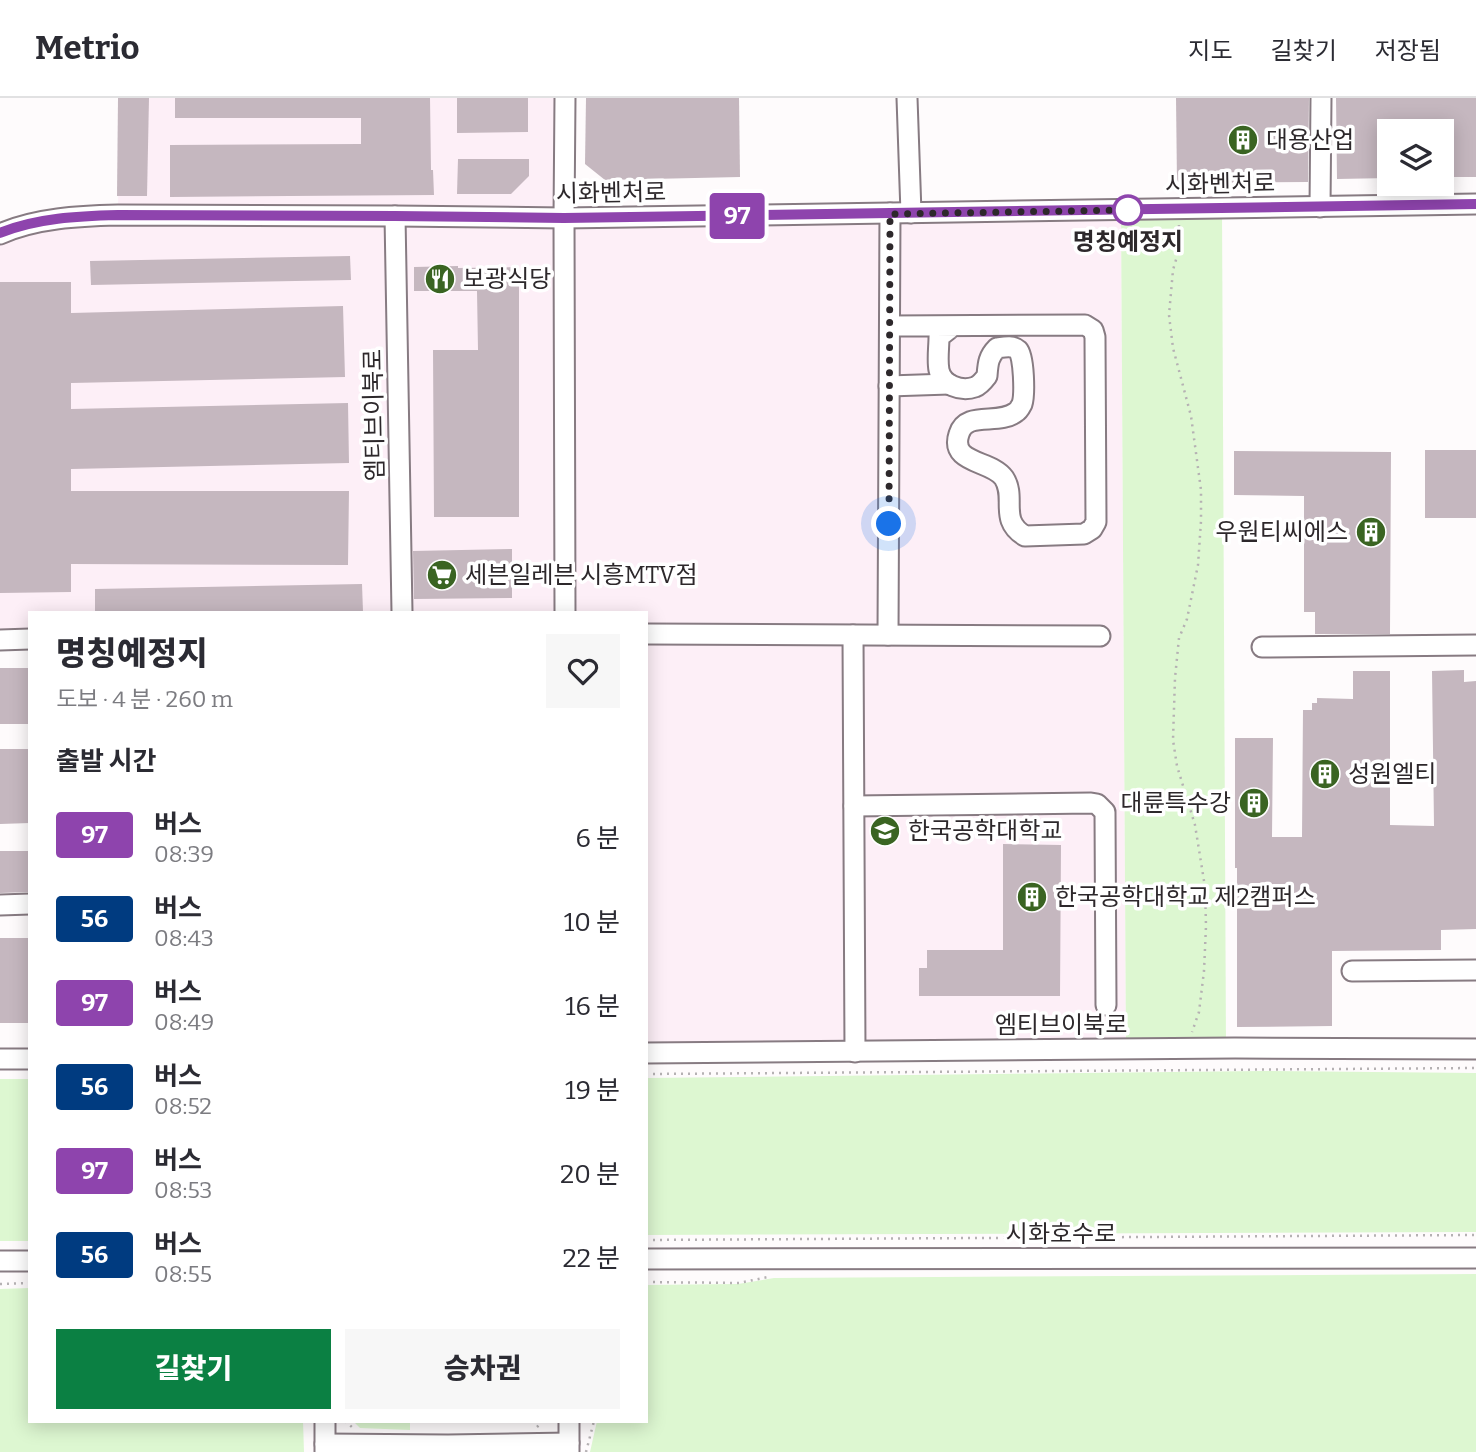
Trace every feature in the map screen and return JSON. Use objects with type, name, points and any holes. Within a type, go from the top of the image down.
[{"type":"street","points":[[565,98],[565,611]]},
{"type":"street","points":[[907,98],[911,213]]},
{"type":"street","points":[[1320,207],[1321,98]]},
{"type":"street","name":"시화벤처로","points":[[0,233],[16,227],[82,216],[564,218],[1476,204]]},
{"type":"street","points":[[888,635],[890,214]]},
{"type":"street","name":"엠티브이북로","points":[[395,216],[402,611]]},
{"type":"street","points":[[890,326],[1086,325],[1093,330],[1096,337],[1096,522],[1092,529],[1084,534],[1025,536],[1018,532],[1009,514],[1008,486],[1004,478],[996,470],[968,459],[957,444],[961,427],[968,421],[1003,419],[1017,411],[1022,404],[1023,395],[1022,359],[1019,351],[1013,347],[998,348],[988,360],[987,376],[976,386],[955,388],[943,379],[939,371],[939,337],[953,326]]},
{"type":"street","points":[[889,386],[949,384]]},
{"type":"street","points":[[648,634],[1100,636]]},
{"type":"street","points":[[853,635],[855,1052]]},
{"type":"street","points":[[0,640],[28,639]]},
{"type":"street","points":[[1262,647],[1476,645]]},
{"type":"street","points":[[854,806],[1091,803],[1102,807],[1105,812],[1106,1005]]},
{"type":"street","points":[[0,905],[28,904]]},
{"type":"street","points":[[1352,971],[1476,970]]},
{"type":"street","name":"엠티브이북로","points":[[648,1054],[1186,1048],[1476,1049]]},
{"type":"street","points":[[0,1059],[28,1059]]},
{"type":"street","name":"시화호수로","points":[[648,1259],[1476,1258]]},
{"type":"street","points":[[0,1261],[28,1261]]},
{"type":"street","points":[[325,1423],[325,1448],[448,1445],[575,1449],[569,1423]]},
{"type":"path","points":[[1178,209],[1180,235],[1172,270],[1169,315],[1173,348],[1191,415],[1201,489],[1202,521],[1198,565],[1187,619],[1179,638],[1173,740],[1177,766],[1200,850],[1206,926],[1199,1012],[1186,1048]]},
{"type":"path","points":[[648,1073],[1476,1068]]},
{"type":"path","points":[[648,1240],[1476,1235]]},
{"type":"path","points":[[0,1284],[28,1283]]},
{"type":"path","points":[[575,1449],[593,1423]]},
{"type":"shaded area","name":"한국공학대학교","points":[[119,98],[565,98],[564,218],[1121,210],[1126,1050],[648,1053],[648,611],[28,611],[28,638],[0,638],[0,234],[118,215]]},
{"type":"green space","points":[[1222,209],[1226,1049],[1126,1050],[1121,210]]},
{"type":"green space","points":[[1264,1071],[1476,1073],[1476,1232],[648,1235],[648,1078]]},
{"type":"green space","points":[[0,1079],[28,1079],[28,1241],[0,1241]]},
{"type":"green space","points":[[1476,1274],[1476,1452],[590,1452],[597,1423],[648,1423],[648,1285],[738,1284],[774,1278]]},
{"type":"green space","points":[[28,1288],[28,1423],[303,1423],[304,1452],[0,1452],[0,1289]]},
{"type":"green space","points":[[355,1423],[410,1423],[410,1430],[360,1428]]},
{"type":"building","points":[[118,98],[149,98],[147,196],[117,196]]},
{"type":"building","points":[[175,98],[430,98],[434,195],[170,197],[170,145],[361,144],[361,118],[175,118]]},
{"type":"building","points":[[457,98],[528,98],[528,132],[457,133]]},
{"type":"building","points":[[586,98],[739,98],[740,177],[605,180],[585,164]]},
{"type":"building","name":"대용산업","points":[[1176,98],[1309,98],[1308,182],[1177,183]]},
{"type":"building","points":[[1336,98],[1476,98],[1476,177],[1454,177],[1454,119],[1377,119],[1377,178],[1337,179]]},
{"type":"building","points":[[458,159],[529,159],[529,176],[511,194],[457,194]]},
{"type":"building","points":[[350,256],[351,280],[91,285],[90,261]]},
{"type":"building","points":[[414,267],[519,267],[519,517],[434,517],[433,350],[478,350],[477,291],[414,291]]},
{"type":"building","points":[[0,282],[71,282],[71,313],[343,306],[345,377],[71,383],[71,409],[348,403],[349,463],[71,469],[71,491],[349,491],[348,565],[71,564],[71,592],[0,593]]},
{"type":"building","points":[[1425,450],[1476,450],[1476,518],[1425,518]]},
{"type":"building","points":[[1234,451],[1391,452],[1390,634],[1315,634],[1315,612],[1304,612],[1304,496],[1234,495]]},
{"type":"building","points":[[512,549],[512,598],[414,599],[413,551]]},
{"type":"building","points":[[362,584],[363,611],[95,611],[95,589]]},
{"type":"building","points":[[0,668],[28,668],[28,724],[0,724]]},
{"type":"building","points":[[1464,670],[1464,682],[1476,681],[1476,929],[1441,930],[1441,950],[1332,951],[1332,1026],[1237,1027],[1235,738],[1273,738],[1272,837],[1302,837],[1303,710],[1312,710],[1312,703],[1317,703],[1317,698],[1353,699],[1353,671],[1390,671],[1390,825],[1434,826],[1432,671]]},
{"type":"building","points":[[0,749],[28,749],[28,823],[0,824]]},
{"type":"building","name":"한국공학대학교 제2캠퍼스","points":[[1003,844],[1061,845],[1060,996],[919,996],[919,968],[927,968],[927,950],[1003,950]]},
{"type":"building","points":[[0,851],[28,851],[28,892],[0,893]]},
{"type":"building","points":[[0,938],[28,938],[28,1023],[0,1023]]},
{"type":"bus line","name":"97","points":[[0,233],[16,227],[82,216],[118,215],[564,218],[1476,204]]},
{"type":"place","name":"대용산업","points":[[1243,140]]},
{"type":"place","name":"명칭예정지","points":[[1128,210]]},
{"type":"place","name":"보광식당","points":[[440,279]]},
{"type":"place","name":"우원티씨에스","points":[[1371,532]]},
{"type":"place","name":"세븐일레븐 시흥MTV점","points":[[442,575]]},
{"type":"place","name":"성원엘티","points":[[1325,774]]},
{"type":"place","name":"대륜특수강","points":[[1254,803]]},
{"type":"place","name":"한국공학대학교","points":[[885,831]]},
{"type":"place","name":"한국공학대학교 제2캠퍼스","points":[[1032,897]]},
{"type":"route","points":[[889,524],[890,214],[1128,210]]}]
